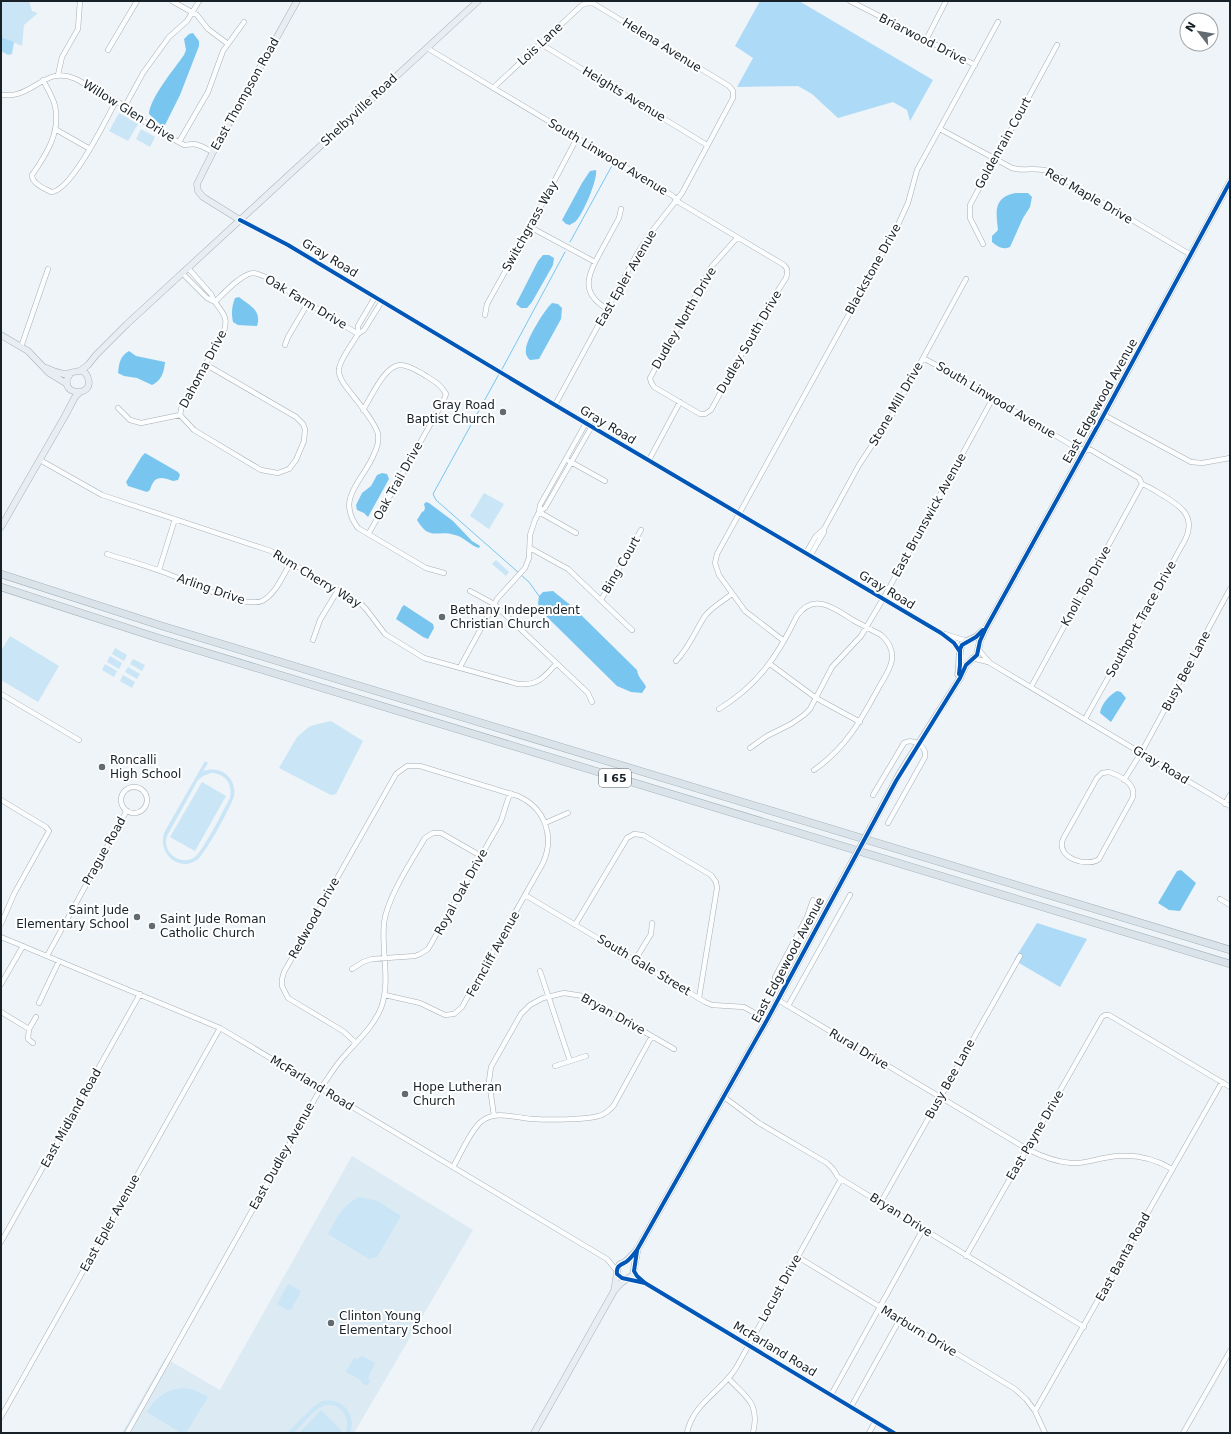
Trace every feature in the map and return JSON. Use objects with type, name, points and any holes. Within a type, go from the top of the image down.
[{"type":"highway","name":"I 65","points":[[1,574],[162,626],[1230,950]]},
{"type":"highway","name":"I 65","points":[[1,587],[173,643],[1230,964]]},
{"type":"main road","name":"East Thompson Road","points":[[197,188],[199,178],[297,1]]},
{"type":"main road","name":"Shelbyville Road","points":[[240,220],[478,1]]},
{"type":"main road","name":"East Edgewood Avenue","points":[[978,649],[986,628],[1085,450],[1230,182]]},
{"type":"main road","name":"Gray Road","points":[[197,188],[203,197],[240,220]]},
{"type":"main road","points":[[80,371],[88,365],[100,351],[182,273],[240,220]]},
{"type":"main road","points":[[1,335],[28,351],[49,372],[69,387],[77,392],[80,392]]},
{"type":"main road","points":[[86,375],[100,351]]},
{"type":"main road","points":[[46,368],[62,374],[70,374]]},
{"type":"main road","points":[[1,527],[75,397],[80,392],[84,391],[88,385],[89,382],[86,375],[80,371],[76,370],[70,374],[67,380],[69,387],[66,410],[59,425]]},
{"type":"main road","name":"East Edgewood Avenue","points":[[967,641],[976,637],[984,628],[986,628]]},
{"type":"main road","points":[[967,641],[976,644],[978,649],[977,655],[972,658],[966,658],[960,652],[962,645],[967,641]]},
{"type":"main road","name":"East Edgewood Avenue","points":[[957,682],[960,665],[960,652]]},
{"type":"main road","name":"East Edgewood Avenue","points":[[614,1291],[618,1267],[637,1250],[767,1020],[896,780],[966,665],[972,658]]},
{"type":"main road","name":"East Edgewood Avenue","points":[[534,1433],[614,1291],[621,1283],[633,1275],[637,1250]]},
{"type":"main road","points":[[624,1263],[630,1264],[634,1269]]},
{"type":"main road","points":[[617,1272],[622,1278],[627,1279]]},
{"type":"street","points":[[1,95],[19,94],[43,80],[58,75],[62,57],[78,29],[80,1]]},
{"type":"street","points":[[108,50],[137,1]]},
{"type":"street","points":[[172,1],[199,16],[208,30],[228,44]]},
{"type":"street","points":[[124,106],[164,43],[170,36],[183,26],[199,1]]},
{"type":"street","name":"Briarwood Drive","points":[[850,1],[975,65]]},
{"type":"street","points":[[926,40],[946,1]]},
{"type":"street","name":"Lois Lane","points":[[493,88],[582,5],[588,2]]},
{"type":"street","name":"Helena Avenue","points":[[588,2],[594,3],[729,86],[733,91]]},
{"type":"street","points":[[179,142],[208,92],[222,54],[244,22]]},
{"type":"street","name":"Blackstone Drive","points":[[784,641],[747,614],[718,575],[716,570],[716,560],[719,549],[897,227],[908,203],[917,170],[998,22]]},
{"type":"street","name":"Heights Avenue","points":[[541,44],[707,145]]},
{"type":"street","name":"Goldenrain Court","points":[[983,244],[972,223],[969,212],[971,201],[1057,45]]},
{"type":"street","name":"South Linwood Avenue","points":[[427,48],[677,199],[680,203],[787,268]]},
{"type":"street","name":"Willow Glen Drive","points":[[58,75],[75,78],[124,106],[151,127],[184,145],[194,144],[213,152]]},
{"type":"street","points":[[43,80],[53,99],[55,107],[55,129],[48,148],[32,177],[35,182],[50,192],[57,191],[74,173],[90,149],[116,101]]},
{"type":"street","name":"East Epler Avenue","points":[[555,405],[640,248],[682,193],[733,98],[733,91]]},
{"type":"street","points":[[55,129],[90,149]]},
{"type":"street","name":"Red Maple Drive","points":[[940,129],[1015,169],[1041,169],[1052,172],[1191,255]]},
{"type":"street","name":"Switchgrass Way","points":[[486,315],[487,304],[577,138]]},
{"type":"street","points":[[607,309],[599,304],[592,296],[588,278],[619,218],[621,209]]},
{"type":"street","name":"Gray Road","points":[[240,220],[288,245],[941,633],[954,643],[960,652]]},
{"type":"street","points":[[530,227],[595,262]]},
{"type":"street","name":"Dudley North Drive","points":[[680,402],[654,387],[650,382],[651,375],[706,275],[736,238]]},
{"type":"street","name":"Dahoma Drive","points":[[180,415],[182,406],[226,327],[226,319],[211,294],[188,268]]},
{"type":"street","name":"Dudley South Drive","points":[[680,402],[700,414],[705,414],[710,410],[768,306],[786,278],[788,273],[787,268]]},
{"type":"street","points":[[21,347],[48,269]]},
{"type":"street","name":"Dahoma Drive","points":[[182,273],[208,298],[215,302]]},
{"type":"street","name":"Oak Farm Drive","points":[[215,302],[242,278],[253,273],[266,277],[358,334]]},
{"type":"street","name":"Stone Mill Drive","points":[[808,554],[824,532],[824,529],[860,465],[888,422],[966,278]]},
{"type":"street","points":[[358,334],[358,326],[375,297]]},
{"type":"street","points":[[382,301],[364,330],[358,334],[342,360],[339,370],[342,380],[378,433],[378,443],[374,455],[351,494],[348,502],[350,516],[358,528],[369,533],[426,568],[444,573]]},
{"type":"street","points":[[285,346],[288,337],[308,303]]},
{"type":"street","name":"South Linwood Avenue","points":[[923,358],[1078,449],[1091,450],[1139,478],[1142,484],[1176,504],[1187,516]]},
{"type":"street","points":[[118,408],[130,420],[141,423],[180,415],[194,430],[261,470],[278,473],[289,469],[296,460],[306,435],[303,424],[296,417],[205,364]]},
{"type":"street","name":"Oak Trail Drive","points":[[363,410],[384,375],[389,369],[397,365],[413,368],[443,386],[446,394],[443,402],[369,533]]},
{"type":"street","name":"East Brunswick Avenue","points":[[750,748],[767,736],[800,719],[810,709],[832,667],[857,642],[883,599],[993,398]]},
{"type":"street","points":[[649,460],[680,402]]},
{"type":"street","points":[[1104,415],[1191,462],[1202,463],[1230,458]]},
{"type":"street","points":[[460,667],[494,604],[502,593],[522,572],[529,558],[530,535],[539,512],[540,505],[586,423]]},
{"type":"street","points":[[539,512],[545,508],[592,426]]},
{"type":"street","points":[[566,459],[605,481]]},
{"type":"street","name":"Rum Cherry Way","points":[[40,460],[102,495],[266,549],[291,562],[362,605],[388,637],[424,658],[518,684],[529,684],[539,681],[556,664]]},
{"type":"street","name":"Knoll Top Drive","points":[[1031,687],[1142,484]]},
{"type":"street","points":[[539,512],[576,533]]},
{"type":"street","name":"Southport Trace Drive","points":[[1085,720],[1188,534],[1189,528],[1187,516]]},
{"type":"street","points":[[159,570],[175,519]]},
{"type":"street","name":"Bing Court","points":[[601,600],[641,530]]},
{"type":"street","points":[[530,548],[568,569],[632,630]]},
{"type":"street","name":"Arling Drive","points":[[107,554],[159,570],[198,587],[246,602],[254,603],[264,599],[273,592],[291,562]]},
{"type":"street","name":"Busy Bee Lane","points":[[1124,780],[1141,753],[1230,589]]},
{"type":"street","points":[[313,640],[320,620],[338,590]]},
{"type":"street","points":[[470,591],[494,604],[588,693],[592,702]]},
{"type":"street","points":[[676,661],[683,654],[706,616],[712,609],[732,594]]},
{"type":"street","points":[[719,709],[749,688],[770,664],[799,613],[804,608],[814,604],[830,605],[866,628],[881,635],[886,640],[891,650],[892,658],[890,669],[860,722],[840,749],[814,770]]},
{"type":"street","name":"Gray Road","points":[[941,633],[967,641]]},
{"type":"street","name":"Gray Road","points":[[978,649],[990,663]]},
{"type":"street","name":"Gray Road","points":[[972,658],[990,663],[1228,805]]},
{"type":"street","points":[[770,664],[816,698],[860,722]]},
{"type":"street","points":[[1,694],[79,740]]},
{"type":"street","points":[[873,795],[903,744],[910,740],[919,744],[925,751],[925,757],[888,823]]},
{"type":"street","name":"Redwood Drive","points":[[356,1043],[343,1031],[289,999],[283,990],[282,979],[284,972],[396,774],[400,770],[411,765],[420,766],[510,793]]},
{"type":"street","points":[[1109,772],[1124,780],[1132,786],[1134,796],[1101,856],[1096,861],[1091,862],[1069,857],[1065,854],[1062,849],[1062,842],[1097,778],[1102,773],[1109,772]]},
{"type":"street","name":"Prague Road","points":[[47,956],[126,812],[121,803],[121,796],[123,792],[133,786],[140,788],[146,794],[147,798],[143,809],[136,813],[125,810]]},
{"type":"street","points":[[510,793],[522,797],[531,804],[539,812],[545,823],[568,813]]},
{"type":"street","name":"Royal Oak Drive","points":[[352,969],[366,961],[415,956],[428,949],[501,821],[510,793]]},
{"type":"street","points":[[1228,805],[1230,795]]},
{"type":"street","points":[[1,800],[48,829],[48,832],[14,894],[1,924]]},
{"type":"street","name":"Ferncliff Avenue","points":[[384,995],[420,1003],[443,1014],[452,1014],[459,1011],[464,1006],[547,854],[549,840],[545,823]]},
{"type":"street","name":"East Dudley Avenue","points":[[127,1433],[321,1088],[341,1059],[374,1022],[384,995],[386,978],[384,929],[389,905],[424,840],[434,832],[442,833],[481,856]]},
{"type":"street","points":[[575,925],[629,837],[636,834],[643,835],[711,875],[715,880],[717,888],[699,998]]},
{"type":"street","name":"South Gale Street","points":[[525,895],[710,1004],[747,1008],[767,1020]]},
{"type":"street","name":"East Edgewood Avenue","points":[[788,1006],[850,895]]},
{"type":"street","points":[[1220,899],[1230,905]]},
{"type":"street","name":"East Edgewood Avenue","points":[[784,988],[777,983],[775,977],[807,917],[813,900]]},
{"type":"street","points":[[635,960],[651,934],[652,923]]},
{"type":"street","name":"McFarland Road","points":[[1,937],[220,1028],[607,1260],[617,1272]]},
{"type":"street","points":[[1,984],[22,946]]},
{"type":"street","name":"Busy Bee Lane","points":[[881,1202],[1020,956]]},
{"type":"street","points":[[39,1003],[59,961]]},
{"type":"street","points":[[540,971],[570,1061]]},
{"type":"street","name":"Bryan Drive","points":[[548,996],[564,993],[583,996],[674,1049]]},
{"type":"street","name":"East Midland Road","points":[[1,1242],[140,994]]},
{"type":"street","points":[[494,1116],[489,1081],[491,1067],[521,1014],[533,1003],[548,996]]},
{"type":"street","name":"Rural Drive","points":[[778,1000],[1027,1149],[1047,1158],[1063,1162],[1079,1163],[1112,1156],[1130,1156],[1155,1161],[1172,1169]]},
{"type":"street","points":[[1,1012],[29,1029]]},
{"type":"street","name":"East Payne Drive","points":[[966,1256],[1102,1017],[1109,1015],[1222,1082]]},
{"type":"street","points":[[33,1043],[28,1039],[29,1029],[36,1017]]},
{"type":"street","name":"East Epler Avenue","points":[[1,1417],[220,1028]]},
{"type":"street","points":[[453,1167],[476,1126],[484,1119],[494,1116],[532,1119],[575,1118],[599,1116],[608,1112],[613,1107],[652,1036]]},
{"type":"street","points":[[555,1066],[586,1056]]},
{"type":"street","points":[[1222,1082],[1230,1087]]},
{"type":"street","name":"East Banta Road","points":[[1035,1411],[1222,1082]]},
{"type":"street","name":"Bryan Drive","points":[[724,1097],[759,1123],[827,1163],[842,1179],[966,1256],[1084,1326]]},
{"type":"street","name":"Locust Drive","points":[[687,1433],[690,1422],[696,1410],[736,1368],[842,1179]]},
{"type":"street","points":[[831,1395],[923,1229]]},
{"type":"street","name":"Marburn Drive","points":[[798,1257],[1015,1389],[1026,1399],[1035,1411]]},
{"type":"street","name":"McFarland Road","points":[[607,1260],[624,1263]]},
{"type":"street","name":"McFarland Road","points":[[634,1269],[637,1276],[645,1282],[894,1433]]},
{"type":"street","name":"McFarland Road","points":[[627,1279],[645,1282]]},
{"type":"street","points":[[851,1407],[900,1319]]},
{"type":"street","points":[[1183,1433],[1230,1350]]},
{"type":"street","points":[[728,1378],[748,1398],[753,1406],[756,1418],[754,1433]]},
{"type":"street","points":[[1035,1411],[1045,1433]]},
{"type":"street","points":[[869,1433],[875,1422]]},
{"type":"shaded area","points":[[1,1],[30,1],[32,11],[38,13],[24,25],[22,46],[1,37]]},
{"type":"shaded area","points":[[760,1],[799,1],[933,80],[910,121],[907,110],[893,102],[838,118],[812,94],[798,86],[737,87],[753,58],[735,46]]},
{"type":"shaded area","points":[[193,33],[199,41],[199,46],[180,95],[165,125],[161,125],[149,114],[150,107],[163,84],[184,55],[186,50],[184,39],[189,34]]},
{"type":"shaded area","points":[[1,37],[14,42],[12,54],[8,55],[1,51]]},
{"type":"shaded area","points":[[119,113],[138,124],[128,141],[109,131]]},
{"type":"shaded area","points":[[141,129],[155,137],[150,147],[136,139]]},
{"type":"shaded area","points":[[596,170],[595,181],[579,217],[570,225],[566,224],[562,220],[582,183],[590,171]]},
{"type":"shaded area","points":[[1016,193],[1028,193],[1032,197],[1030,207],[1023,218],[1010,247],[1001,248],[992,242],[992,236],[998,230],[998,206],[1003,198]]},
{"type":"shaded area","points":[[543,255],[549,255],[554,258],[553,265],[532,302],[527,308],[521,308],[516,304],[538,261]]},
{"type":"shaded area","points":[[239,297],[256,312],[258,316],[257,326],[238,325],[233,322],[233,304],[235,298]]},
{"type":"shaded area","points":[[552,303],[558,304],[562,308],[561,319],[539,359],[530,360],[527,357],[526,352],[529,339],[532,332]]},
{"type":"shaded area","points":[[129,351],[136,356],[165,362],[164,370],[160,379],[152,385],[137,378],[124,376],[118,373],[120,360]]},
{"type":"shaded area","points":[[145,453],[178,472],[180,475],[178,480],[173,481],[158,478],[153,482],[150,490],[147,492],[128,486],[126,482]]},
{"type":"shaded area","points":[[382,473],[387,474],[389,479],[368,517],[364,513],[357,510],[356,505],[362,493],[371,486],[377,475]]},
{"type":"shaded area","points":[[484,493],[504,504],[489,529],[470,516]]},
{"type":"shaded area","points":[[426,502],[453,521],[472,541],[480,546],[479,548],[458,536],[443,533],[434,534],[426,531],[417,520],[424,511],[424,504]]},
{"type":"shaded area","points":[[496,560],[509,572],[506,576],[492,564]]},
{"type":"shaded area","points":[[553,591],[574,608],[637,670],[638,675],[646,687],[642,693],[631,692],[617,686],[543,613],[538,604],[539,596],[543,592]]},
{"type":"shaded area","points":[[404,605],[433,624],[434,628],[428,639],[396,619]]},
{"type":"shaded area","points":[[10,636],[59,666],[38,702],[1,680],[1,651]]},
{"type":"shaded area","points":[[115,648],[127,655],[124,661],[112,654]]},
{"type":"shaded area","points":[[110,656],[122,663],[119,669],[107,662]]},
{"type":"shaded area","points":[[133,659],[145,665],[142,671],[130,664]]},
{"type":"shaded area","points":[[105,664],[117,671],[114,677],[102,670]]},
{"type":"shaded area","points":[[128,667],[140,674],[137,679],[125,672]]},
{"type":"shaded area","points":[[123,675],[135,682],[132,688],[120,681]]},
{"type":"shaded area","points":[[1117,691],[1121,692],[1126,698],[1111,722],[1100,713],[1106,700]]},
{"type":"shaded area","points":[[331,721],[363,741],[336,794],[331,795],[279,768],[297,737],[310,726]]},
{"type":"shaded area","points":[[205,761],[208,763],[203,771],[221,771],[230,778],[234,789],[232,802],[211,840],[197,860],[182,864],[170,858],[163,846],[165,831]],"holes":[[[211,773],[227,780],[231,793],[230,798],[199,853],[189,860],[177,859],[167,849],[167,836],[198,780]]]},
{"type":"shaded area","points":[[202,782],[226,796],[195,851],[170,837]]},
{"type":"shaded area","points":[[1181,870],[1196,883],[1180,911],[1169,910],[1158,903],[1177,871]]},
{"type":"shaded area","points":[[1037,923],[1087,939],[1060,987],[1014,960]]},
{"type":"shaded area","points":[[352,1156],[473,1230],[354,1433],[122,1433],[165,1358],[220,1390]]},
{"type":"shaded area","points":[[359,1197],[377,1201],[401,1216],[377,1257],[369,1259],[328,1234],[344,1209]]},
{"type":"shaded area","points":[[288,1284],[301,1291],[291,1310],[277,1304]]},
{"type":"shaded area","points":[[362,1356],[375,1363],[368,1378],[370,1381],[367,1386],[361,1382],[361,1380],[346,1372],[354,1358],[358,1359]]},
{"type":"shaded area","points":[[182,1388],[202,1393],[208,1397],[187,1431],[181,1433],[147,1412],[153,1403],[161,1396],[170,1391]]},
{"type":"shaded area","points":[[329,1400],[336,1402],[346,1408],[351,1419],[352,1426],[350,1433],[345,1433],[347,1421],[342,1411],[333,1405],[327,1405],[314,1412],[294,1433],[287,1433],[313,1407],[322,1401]]},
{"type":"shaded area","points":[[321,1410],[342,1431],[340,1433],[299,1433]]},
{"type":"waterway","points":[[570,242],[614,162]]},
{"type":"waterway","points":[[501,371],[565,252]]},
{"type":"waterway","points":[[499,374],[433,494],[436,500],[519,573]]},
{"type":"waterway","points":[[521,575],[529,582],[539,596]]},
{"type":"cycle path","points":[[645,1283],[622,1278],[617,1274],[618,1267],[627,1261],[637,1250],[767,1020],[896,781],[960,678],[966,665],[977,655],[980,641],[986,628],[1230,182]]},
{"type":"cycle path","points":[[240,220],[288,245],[941,633],[954,643],[960,652]]},
{"type":"cycle path","points":[[959,674],[960,649],[962,645],[976,637],[983,630]]},
{"type":"cycle path","points":[[637,1251],[634,1271],[645,1283],[894,1433]]},
{"type":"place","name":"Gray Road Baptist Church","points":[[503,412]]},
{"type":"place","name":"Bethany Independent Christian Church","points":[[442,617]]},
{"type":"place","name":"Roncalli High School","points":[[102,767]]},
{"type":"place","name":"Saint Jude Elementary School","points":[[137,917]]},
{"type":"place","name":"Saint Jude Roman Catholic Church","points":[[152,926]]},
{"type":"place","name":"Hope Lutheran Church","points":[[405,1094]]},
{"type":"place","name":"Clinton Young Elementary School","points":[[331,1323]]}]
